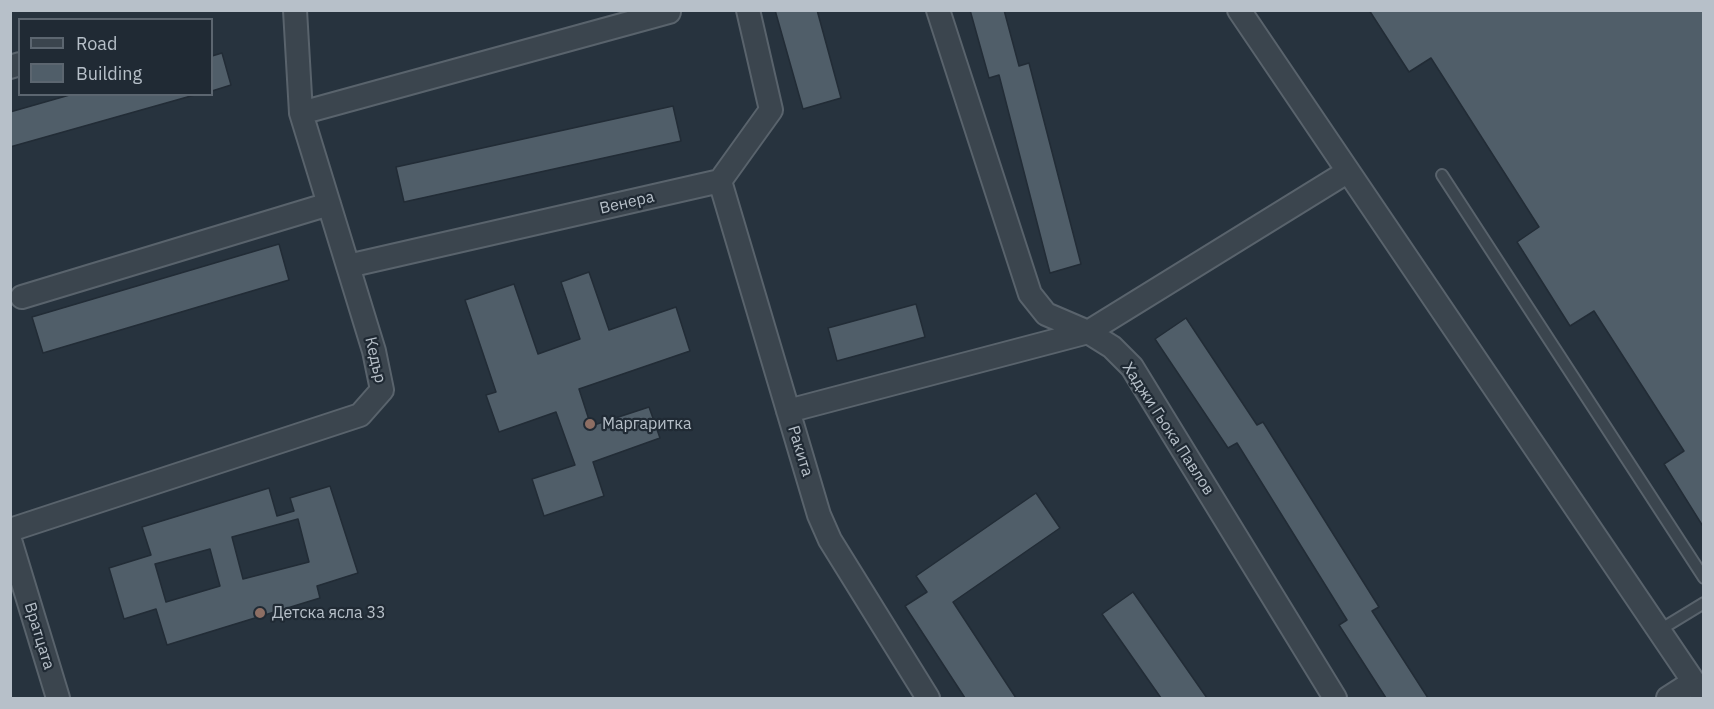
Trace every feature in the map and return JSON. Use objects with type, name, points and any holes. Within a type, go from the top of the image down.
[{"type":"street","name":"Кедър","points":[[10,530],[360,415],[382,390],[374,351],[301,113],[295,10]]},
{"type":"street","points":[[720,182],[771,110],[748,10]]},
{"type":"street","name":"Хаджи Гьока Павлов","points":[[938,10],[1030,294],[1046,314],[1088,332],[1112,347],[1132,367],[1335,699]]},
{"type":"street","points":[[1239,10],[1698,690],[1668,699]]},
{"type":"street","points":[[301,113],[669,12]]},
{"type":"street","points":[[788,411],[1088,332],[1347,172]]},
{"type":"street","name":"Венера","points":[[348,266],[720,182]]},
{"type":"street","name":"Ракита","points":[[720,182],[819,514],[830,540],[928,699]]},
{"type":"street","points":[[22,297],[329,204]]},
{"type":"street","name":"Вратцата","points":[[10,540],[58,699]]},
{"type":"lane","points":[[1442,176],[1704,578]]},
{"type":"lane","points":[[1658,631],[1704,603]]},
{"type":"building","points":[[775,10],[817,10],[841,98],[803,109]]},
{"type":"building","points":[[970,10],[1004,10],[1019,66],[1029,63],[1081,264],[1050,273],[999,75],[989,78]]},
{"type":"building","points":[[1369,10],[1704,10],[1704,528],[1664,464],[1684,451],[1594,311],[1570,326],[1517,242],[1539,227],[1431,58],[1409,72]]},
{"type":"building","points":[[222,53],[231,85],[213,91],[213,56]]},
{"type":"building","points":[[66,96],[191,96],[10,147],[10,112]]},
{"type":"building","points":[[673,106],[681,141],[404,202],[396,167]]},
{"type":"building","points":[[279,244],[289,280],[43,353],[32,317]]},
{"type":"building","points":[[589,272],[609,330],[676,307],[690,351],[579,389],[591,426],[649,407],[660,438],[593,462],[604,496],[544,516],[532,479],[575,465],[556,412],[499,432],[486,395],[496,392],[465,300],[514,284],[538,354],[580,339],[561,282]]},
{"type":"building","points":[[916,304],[925,337],[837,361],[828,328]]},
{"type":"building","points":[[1186,318],[1257,425],[1263,422],[1379,607],[1372,611],[1428,698],[1386,698],[1339,625],[1347,620],[1237,443],[1228,448],[1155,339]]},
{"type":"building","points":[[330,486],[358,573],[317,586],[320,598],[167,645],[156,609],[124,619],[109,568],[151,555],[142,527],[269,488],[277,516],[294,511],[290,498]],"holes":[[[298,519],[309,562],[243,579],[232,537]],[[210,549],[220,586],[166,602],[155,564]]]},
{"type":"building","points":[[1036,493],[1060,528],[953,602],[1016,698],[965,698],[905,606],[927,592],[916,576]]},
{"type":"building","points":[[1133,592],[1207,698],[1161,698],[1102,614]]},
{"type":"place","name":"Маргаритка","points":[[590,424]]},
{"type":"place","name":"Детска ясла 33","points":[[260,613]]}]
